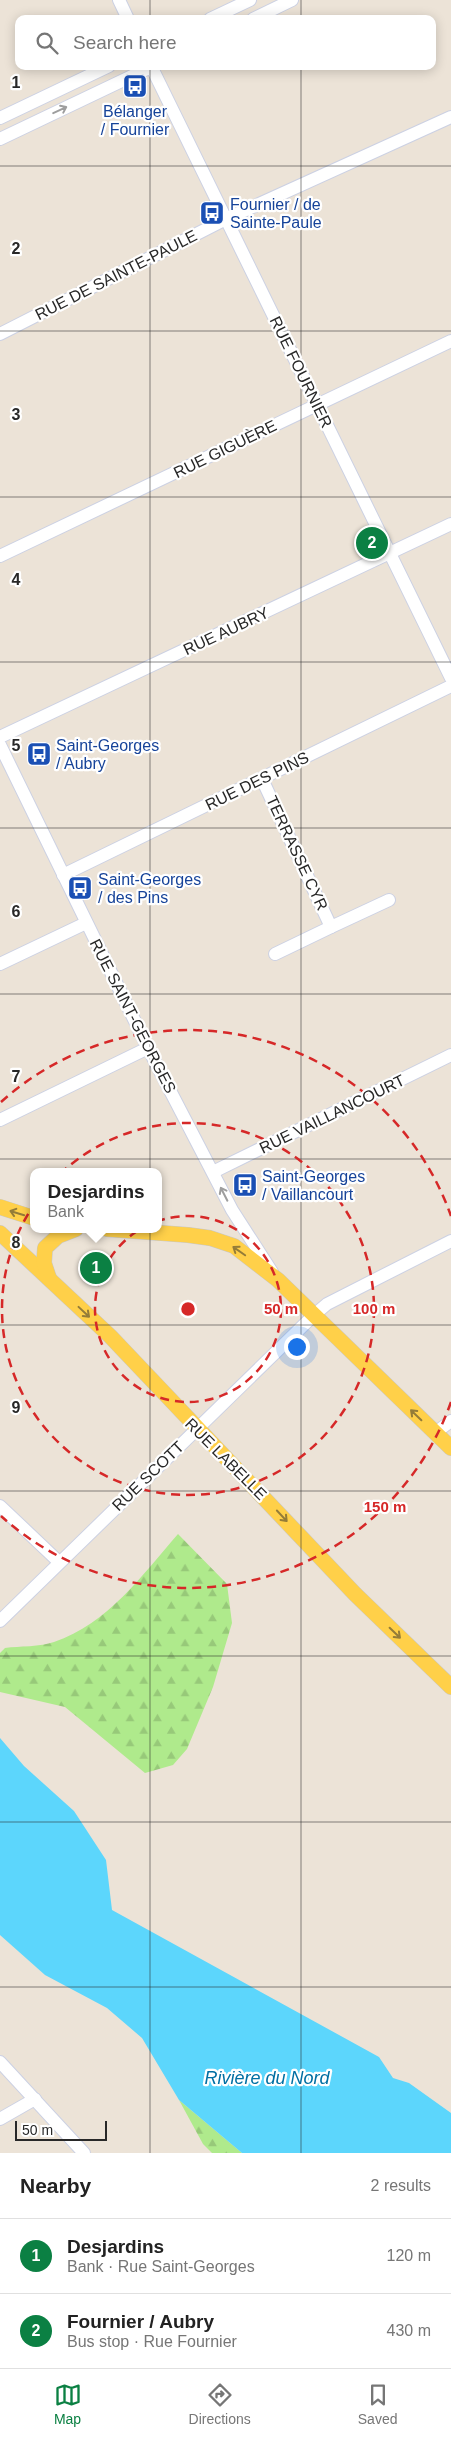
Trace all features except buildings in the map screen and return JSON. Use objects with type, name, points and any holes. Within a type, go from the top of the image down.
[{"type":"main road","points":[[0,1207],[30,1217]]},
{"type":"main road","name":"RUE LABELLE","points":[[0,1233],[110,1336],[196,1429],[236,1467],[355,1594],[451,1687]]},
{"type":"main road","points":[[49,1278],[44,1263],[45,1248],[58,1236],[66,1233]]},
{"type":"main road","name":"RUE SAINT-GEORGES","points":[[153,1233],[210,1238],[234,1246],[278,1280],[451,1448]]},
{"type":"street","points":[[119,0],[126,15]]},
{"type":"street","points":[[218,15],[250,0]]},
{"type":"street","points":[[261,15],[289,1]]},
{"type":"street","points":[[0,118],[101,70]]},
{"type":"street","points":[[0,139],[144,70]]},
{"type":"street","name":"RUE FOURNIER","points":[[154,70],[451,678]]},
{"type":"street","points":[[26,106],[34,122]]},
{"type":"street","name":"RUE DE SAINTE-PAULE","points":[[0,334],[226,220],[451,117]]},
{"type":"street","name":"RUE GIGUÈRE","points":[[0,556],[451,341]]},
{"type":"street","name":"RUE AUBRY","points":[[0,737],[451,524]]},
{"type":"street","name":"RUE DES PINS","points":[[63,875],[451,686]]},
{"type":"street","name":"RUE SAINT-GEORGES","points":[[0,745],[148,1048],[249,1239],[278,1280]]},
{"type":"street","name":"TERRASSE CYR","points":[[262,779],[331,926]]},
{"type":"street","name":"TERRASSE CYR","points":[[275,954],[388,900]]},
{"type":"street","points":[[0,964],[86,923]]},
{"type":"street","points":[[0,1120],[148,1048]]},
{"type":"street","name":"RUE VAILLANCOURT","points":[[213,1172],[451,1055]]},
{"type":"street","name":"RUE SCOTT","points":[[0,1621],[327,1304],[451,1241]]},
{"type":"street","points":[[435,1433],[451,1421]]},
{"type":"street","points":[[0,1506],[59,1562]]},
{"type":"street","points":[[0,2062],[84,2153]]},
{"type":"street","points":[[0,2119],[35,2099]]},
{"type":"green space","points":[[178,1534],[227,1584],[232,1623],[213,1687],[187,1749],[173,1765],[145,1773],[65,1707],[0,1692],[0,1653],[5,1648],[48,1644],[73,1634],[91,1623],[123,1597]]},
{"type":"green space","points":[[179,2100],[242,2153],[212,2153],[203,2144]]},
{"type":"water","name":"Rivière du Nord","points":[[0,1738],[24,1766],[74,1811],[106,1860],[112,1910],[379,2057],[393,2078],[409,2083],[451,2113],[451,2153],[242,2153],[179,2100],[142,2038],[107,2008],[45,1975],[0,1935]]},
{"type":"place","name":"Bélanger / Fournier","points":[[135,86]]},
{"type":"place","name":"Fournier / de Sainte-Paule","points":[[212,213]]},
{"type":"place","name":"Fournier / Aubry","points":[[372,543]]},
{"type":"place","name":"Saint-Georges / Aubry","points":[[39,754]]},
{"type":"place","name":"Saint-Georges / des Pins","points":[[80,888]]},
{"type":"place","name":"Saint-Georges / Vaillancourt","points":[[245,1185]]},
{"type":"place","name":"Desjardins","points":[[96,1268]]}]
